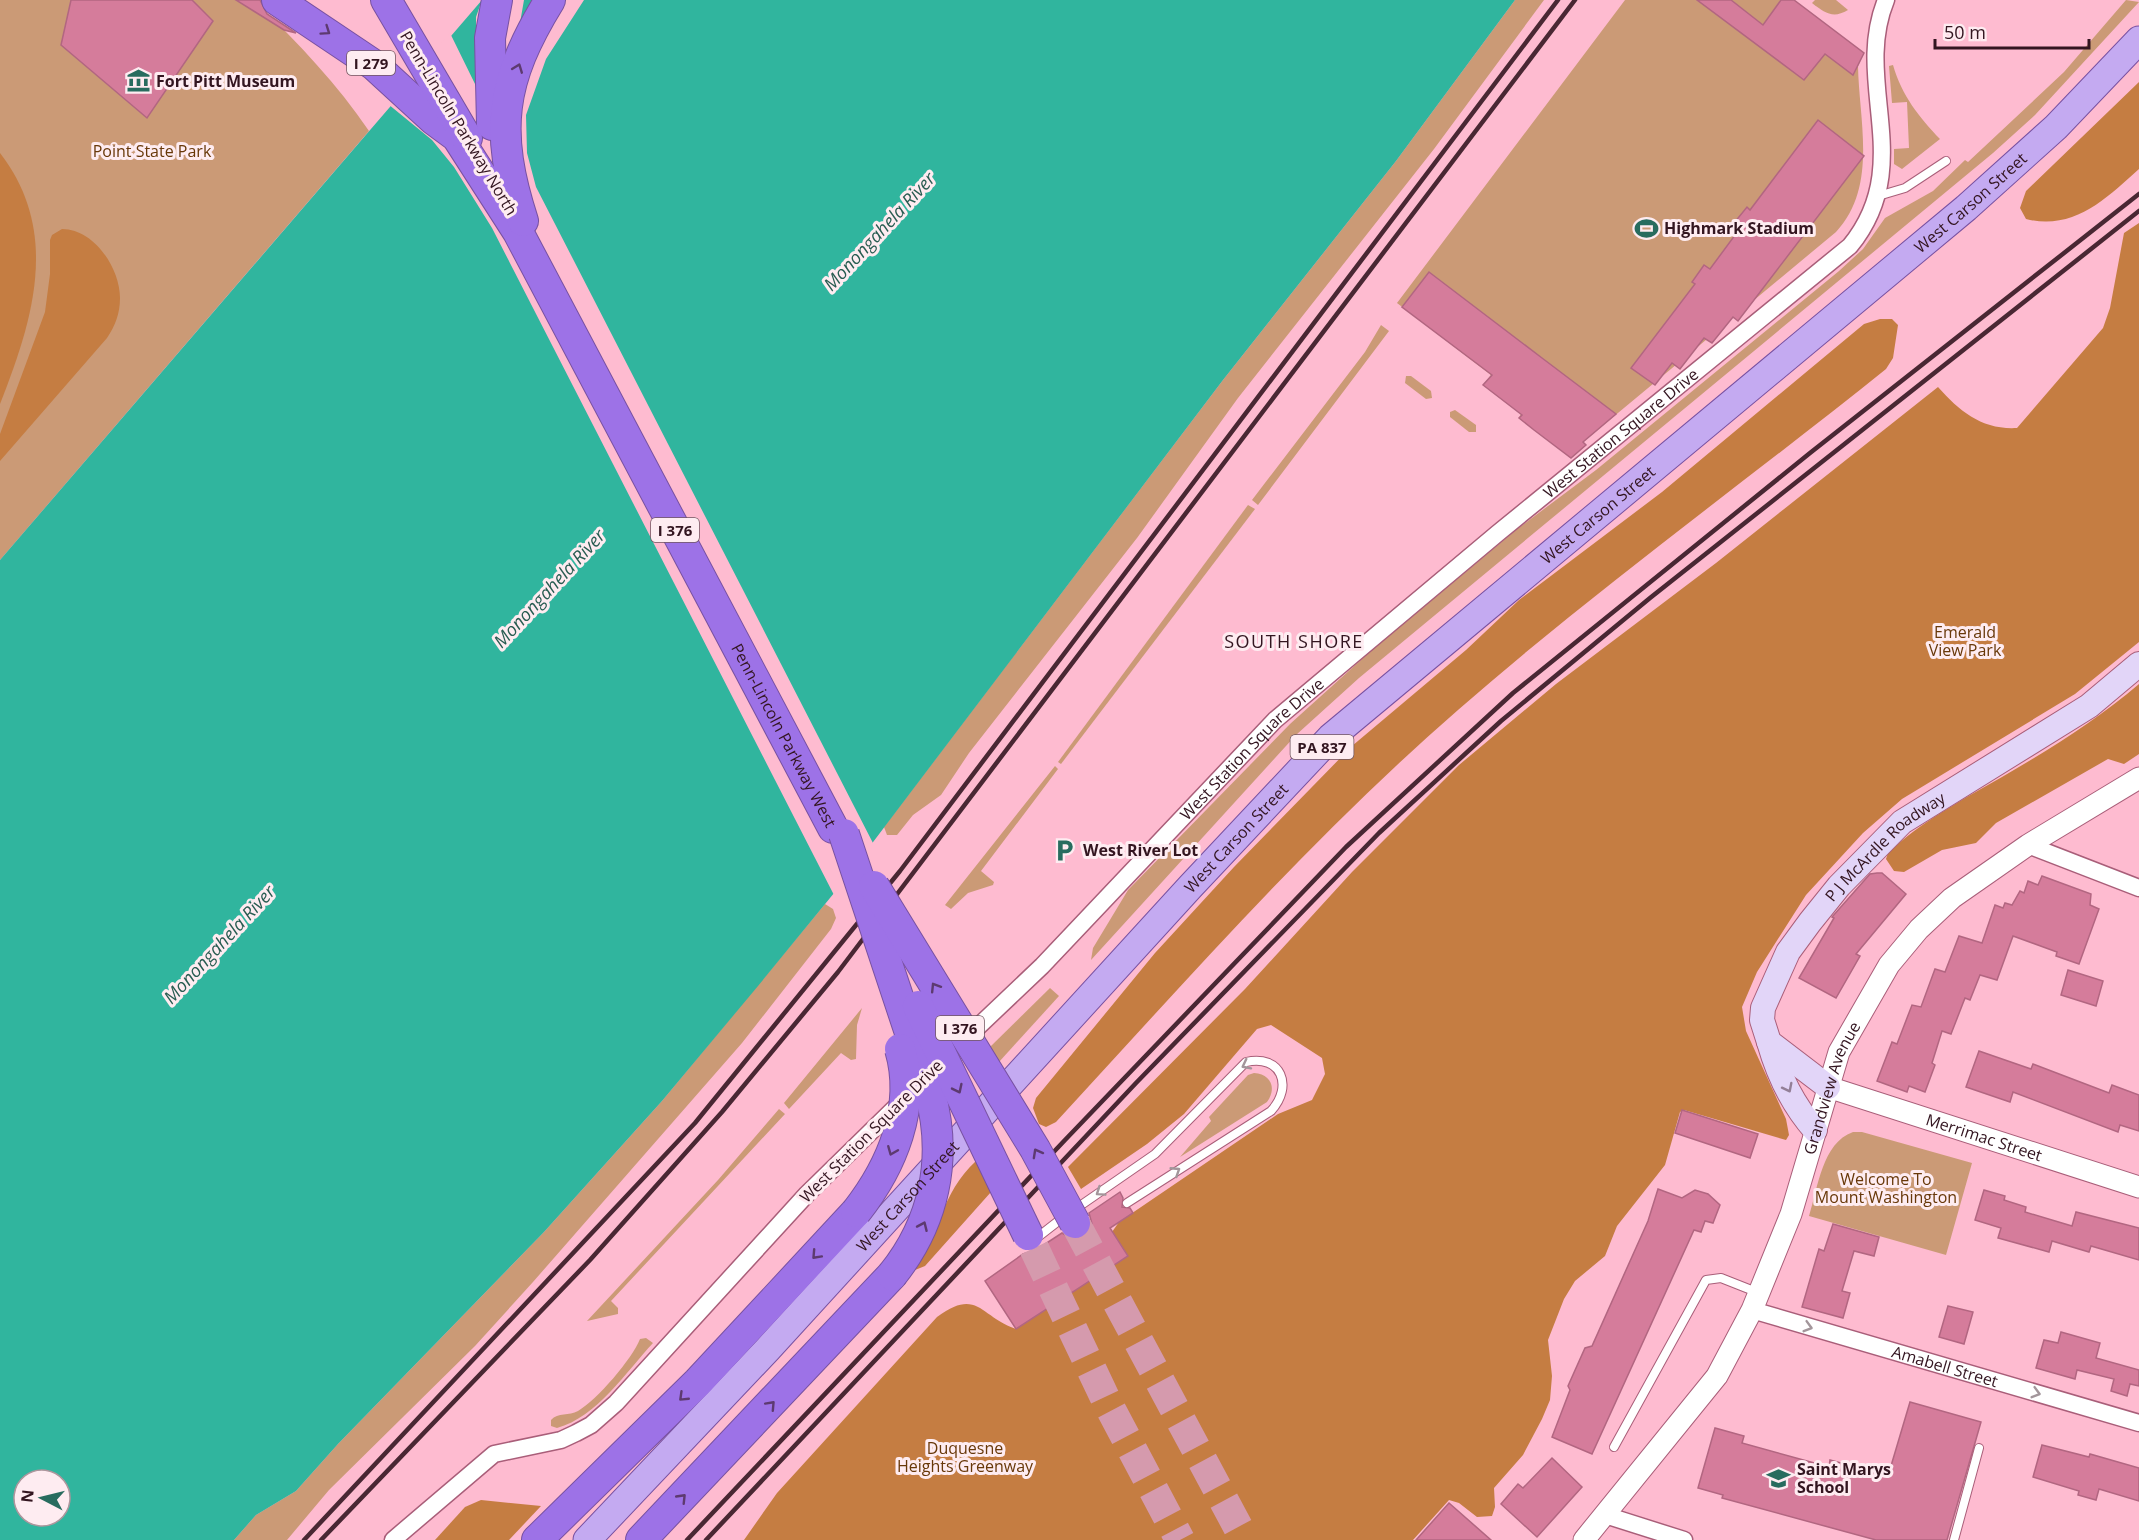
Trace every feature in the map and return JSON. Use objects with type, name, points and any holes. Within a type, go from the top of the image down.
[{"type":"highway","name":"Penn-Lincoln Parkway North","points":[[277,0],[374,65],[434,120],[457,137],[525,239]]},
{"type":"highway","name":"Penn-Lincoln Parkway North","points":[[386,0],[525,239]]},
{"type":"highway","points":[[386,0],[457,137]]},
{"type":"highway","points":[[409,0],[447,103]]},
{"type":"highway","name":"I 376","points":[[497,0],[490,38],[491,111],[501,183],[525,239]]},
{"type":"highway","name":"I 376","points":[[525,239],[506,156],[504,116],[516,70],[550,0]]},
{"type":"highway","name":"Penn-Lincoln Parkway West","points":[[525,239],[838,831],[1031,1242]]},
{"type":"highway","points":[[641,1540],[731,1448],[899,1266],[922,1229],[935,1188],[939,1154],[935,1110],[838,831]]},
{"type":"highway","points":[[537,1540],[698,1382],[848,1220],[871,1192],[891,1154],[904,1115],[907,1080],[838,831]]},
{"type":"highway","name":"Penn-Lincoln Parkway West","points":[[838,831],[1035,1149],[1075,1223]]},
{"type":"main road","name":"West Carson Street","points":[[586,1540],[768,1349],[1182,895],[1331,737],[1966,208],[2056,127],[2139,40]]},
{"type":"main road","name":"P J McArdle Roadway","points":[[1815,1130],[1800,1113],[1775,1064],[1762,1020],[1768,994],[1788,952],[1839,886],[1902,822],[2089,706],[2139,664]]},
{"type":"main road","points":[[1769,1042],[1828,1088]]},
{"type":"street","name":"West Station Square Drive","points":[[393,1540],[494,1454],[561,1440],[591,1425],[616,1403],[807,1194],[1042,966],[1275,720],[1498,533],[1850,246],[1863,230],[1878,196],[1882,155],[1877,48],[1886,0]]},
{"type":"street","name":"Grandview Avenue","points":[[1584,1540],[1717,1376],[1756,1302],[1791,1214],[1839,1052],[1869,996],[1889,965],[1919,929],[1952,898],[2028,845],[2139,778]]},
{"type":"street","points":[[2028,845],[2139,888]]},
{"type":"street","name":"Merrimac Street","points":[[1828,1088],[2139,1187]]},
{"type":"street","name":"Amabell Street","points":[[1756,1302],[2139,1423]]},
{"type":"street","points":[[1605,1515],[1684,1540]]},
{"type":"lane","points":[[1878,196],[1905,188],[1946,161]]},
{"type":"lane","points":[[1031,1242],[1061,1218],[1155,1154],[1246,1062],[1258,1060],[1277,1069],[1283,1079],[1284,1091],[1280,1102],[1271,1111],[1127,1203]]},
{"type":"lane","points":[[1614,1447],[1706,1280],[1721,1278],[1756,1302]]},
{"type":"lane","points":[[1954,1540],[1979,1449]]},
{"type":"green space","name":"Point State Park","points":[[0,0],[260,0],[259,5],[317,65],[369,131],[0,560]]},
{"type":"green space","points":[[1515,0],[1544,0],[1434,149],[1238,398],[1137,538],[969,753],[941,795],[913,815],[897,835],[887,835],[884,827],[1223,380],[1396,161]]},
{"type":"green space","name":"Highmark Stadium","points":[[1625,0],[1794,0],[1864,53],[1858,66],[1863,131],[1862,174],[1849,214],[1836,232],[1583,442],[1586,445],[1571,458],[1519,418],[1521,414],[1483,385],[1491,375],[1397,303]]},
{"type":"green space","points":[[1815,0],[1836,0],[1848,10],[1843,13],[1829,14],[1812,3]]},
{"type":"green space","points":[[2126,0],[2139,2],[2035,115],[1993,153],[1359,678],[1296,735],[1091,960],[1093,948],[1128,890],[1290,724],[1372,650],[1516,530],[1596,470],[1839,271],[1863,249],[1885,218],[1933,191],[1965,160],[1968,162],[2064,72]]},
{"type":"green space","points":[[1893,65],[1901,87],[1912,105],[1940,139],[1902,169],[1894,164],[1894,149],[1909,148],[1907,102],[1892,103],[1889,66]]},
{"type":"green space","points":[[2139,82],[2139,169],[2088,210],[2059,220],[2043,222],[2026,219],[2020,208],[2026,191]]},
{"type":"green space","points":[[0,153],[19,183],[30,214],[36,245],[31,308],[0,404]]},
{"type":"green space","points":[[2139,223],[2139,642],[2075,694],[1902,799],[1863,833],[1806,895],[1757,972],[1742,1007],[1746,1031],[1786,1119],[1789,1135],[1786,1140],[1684,1110],[1680,1112],[1665,1165],[1617,1226],[1605,1256],[1575,1281],[1564,1299],[1548,1340],[1552,1376],[1550,1400],[1523,1455],[1494,1488],[1495,1507],[1492,1516],[1477,1517],[1459,1503],[1449,1500],[1413,1540],[744,1540],[777,1493],[937,1317],[951,1308],[971,1304],[1016,1329],[1128,1256],[1112,1232],[1119,1222],[1278,1114],[1312,1100],[1325,1074],[1322,1058],[1271,1025],[1257,1029],[1184,1114],[1147,1144],[1081,1189],[1068,1167],[1245,989],[1352,872],[1459,765],[1556,684],[1716,563],[1938,387],[1973,418],[1993,426],[2017,428],[2103,328],[2110,308],[2124,233]]},
{"type":"green space","points":[[62,229],[85,236],[103,252],[119,286],[118,315],[107,338],[0,461],[0,434],[45,312],[50,274],[50,240],[52,235]]},
{"type":"green space","points":[[1880,319],[1892,319],[1898,325],[1893,358],[1886,369],[1616,579],[1510,666],[1404,758],[1251,910],[1056,1122],[1046,1127],[1039,1124],[1033,1108],[1036,1098],[1155,953],[1234,867],[1352,746],[1466,650],[1519,600],[1662,492],[1864,324]]},
{"type":"green space","points":[[1381,325],[1389,331],[1258,505],[1252,500],[1365,352]]},
{"type":"green space","points":[[1406,376],[1411,376],[1431,391],[1432,398],[1426,399],[1405,383]]},
{"type":"green space","points":[[1455,410],[1476,425],[1476,432],[1469,432],[1450,417],[1450,412]]},
{"type":"green space","points":[[1248,505],[1255,509],[1061,764],[1058,762]]},
{"type":"green space","points":[[2139,684],[2139,754],[2124,764],[2108,759],[1996,823],[1976,843],[1942,850],[1904,872],[1894,871],[1886,859],[1888,853],[1901,841],[1943,812],[2073,734]]},
{"type":"green space","points":[[1055,766],[1058,769],[981,871],[994,882],[993,885],[968,893],[951,909],[945,905]]},
{"type":"green space","points":[[825,904],[833,909],[836,918],[831,929],[742,1043],[475,1346],[329,1490],[287,1540],[234,1540],[256,1515],[296,1491],[338,1444],[544,1232],[662,1101]]},
{"type":"green space","points":[[1050,988],[1059,996],[999,1062],[990,1047]]},
{"type":"green space","points":[[862,1008],[857,1025],[856,1059],[851,1060],[841,1053],[789,1109],[784,1103]]},
{"type":"green space","points":[[1254,1073],[1265,1076],[1271,1083],[1272,1092],[1267,1102],[1180,1157],[1211,1121],[1209,1117],[1248,1075]]},
{"type":"green space","points":[[779,1109],[785,1114],[611,1301],[618,1308],[618,1314],[587,1321],[718,1180]]},
{"type":"green space","name":"Welcome To Mount Washington","points":[[1853,1132],[1862,1132],[1972,1163],[1946,1255],[1809,1216],[1828,1156],[1834,1146]]},
{"type":"green space","points":[[976,1161],[991,1192],[925,1266],[915,1270],[924,1256],[955,1187]]},
{"type":"green space","points":[[646,1338],[653,1343],[598,1404],[572,1422],[557,1428],[551,1426],[551,1420],[554,1418],[578,1411],[595,1398],[622,1368],[640,1339]]},
{"type":"green space","points":[[481,1500],[541,1506],[509,1540],[435,1540],[465,1507]]},
{"type":"water","name":"Monongahela River","points":[[482,0],[1515,0],[1396,161],[1223,380],[839,887],[662,1101],[544,1232],[338,1444],[296,1491],[256,1515],[234,1540],[0,1540],[0,560]]},
{"type":"pier","points":[[482,0],[524,0],[520,23],[534,0],[584,0],[546,59],[526,115],[527,153],[536,187],[874,845],[835,897],[492,228],[454,167],[432,140],[388,104],[450,33],[476,86],[476,17]]},
{"type":"building","name":"Fort Pitt Museum","points":[[71,0],[192,0],[213,21],[147,118],[61,45]]},
{"type":"building","points":[[236,0],[260,0],[267,14],[296,33],[284,30]]},
{"type":"building","points":[[1697,0],[1731,0],[1763,25],[1781,0],[1794,0],[1864,53],[1853,75],[1825,54],[1804,80]]},
{"type":"building","points":[[1818,120],[1864,156],[1738,321],[1733,317],[1712,343],[1704,338],[1680,369],[1672,363],[1655,385],[1631,368],[1695,284],[1692,282],[1704,265],[1710,269],[1741,227],[1734,223],[1747,207],[1750,210]]},
{"type":"building","points":[[1429,272],[1616,414],[1583,442],[1586,445],[1571,458],[1534,430],[1519,418],[1522,415],[1483,385],[1492,375],[1402,307]]},
{"type":"building","points":[[1882,873],[1906,894],[1856,954],[1860,956],[1836,998],[1799,978],[1834,918],[1832,917],[1870,874]]},
{"type":"building","points":[[2042,876],[2091,894],[2090,905],[2099,909],[2079,964],[2056,956],[2057,952],[2013,936],[1997,980],[1980,975],[1970,1000],[1965,998],[1951,1034],[1942,1031],[1932,1063],[1935,1065],[1925,1092],[1909,1086],[1907,1092],[1877,1081],[1892,1042],[1897,1044],[1912,1005],[1921,1007],[1935,969],[1945,972],[1959,936],[1982,943],[1995,905],[2003,908],[2005,903],[2012,905],[2020,891],[2024,893],[2028,881],[2038,885]]},
{"type":"building","points":[[2068,970],[2103,981],[2096,1006],[2061,995]]},
{"type":"building","points":[[1979,1051],[2031,1069],[2033,1064],[2109,1093],[2112,1085],[2139,1095],[2139,1131],[2120,1125],[2118,1132],[2013,1092],[2010,1102],[1966,1087]]},
{"type":"building","points":[[1682,1110],[1758,1134],[1750,1158],[1675,1133]]},
{"type":"building","points":[[1658,1189],[1682,1198],[1695,1190],[1708,1194],[1720,1205],[1713,1223],[1705,1221],[1701,1232],[1694,1230],[1592,1454],[1552,1437],[1570,1390],[1568,1386],[1585,1348],[1592,1346],[1648,1221]]},
{"type":"building","points":[[1984,1190],[2005,1196],[2004,1200],[2026,1207],[2025,1212],[2072,1226],[2076,1212],[2139,1228],[2139,1260],[2091,1246],[2089,1252],[2052,1241],[2049,1252],[1998,1238],[2001,1228],[1975,1220]]},
{"type":"building","points":[[1120,1192],[1123,1198],[1122,1207],[1130,1208],[1133,1213],[1110,1228],[1128,1256],[1016,1329],[985,1281],[1023,1254],[1036,1250],[1062,1233],[1074,1240],[1084,1238],[1092,1224],[1089,1213]]},
{"type":"building","points":[[1833,1224],[1879,1237],[1874,1256],[1854,1251],[1842,1291],[1850,1293],[1843,1318],[1802,1307],[1819,1249],[1824,1251]]},
{"type":"building","points":[[1948,1306],[1973,1312],[1964,1344],[1939,1337]]},
{"type":"building","points":[[2061,1332],[2100,1343],[2096,1358],[2139,1370],[2139,1386],[2130,1384],[2127,1396],[2111,1391],[2114,1379],[2077,1370],[2075,1379],[2036,1368],[2044,1340],[2058,1343]]},
{"type":"building","points":[[1910,1402],[1981,1422],[1947,1540],[1876,1540],[1722,1498],[1723,1495],[1698,1488],[1715,1428],[1744,1436],[1742,1443],[1829,1467],[1830,1460],[1888,1476]]},
{"type":"building","points":[[2042,1445],[2089,1457],[2090,1454],[2139,1468],[2139,1501],[2099,1489],[2096,1500],[2078,1495],[2079,1491],[2033,1477]]},
{"type":"building","points":[[1552,1458],[1582,1487],[1537,1537],[1501,1504],[1518,1484],[1523,1488]]},
{"type":"building","points":[[1449,1503],[1491,1540],[1416,1540]]},
{"type":"tunnel","points":[[1075,1223],[1245,1540]]},
{"type":"tunnel","points":[[1034,1248],[1107,1402],[1180,1540]]},
{"type":"railway","points":[[304,1540],[695,1123],[900,871],[1558,0]]},
{"type":"railway","points":[[321,1540],[590,1260],[722,1112],[838,972],[1575,0]]},
{"type":"railway","points":[[687,1540],[1346,847],[1513,693],[1810,453],[2139,194]]},
{"type":"railway","points":[[706,1540],[1136,1083],[1379,833],[1501,721],[1650,598],[2139,211]]},
{"type":"place","name":"Fort Pitt Museum","points":[[138,81]]},
{"type":"place","name":"Highmark Stadium","points":[[1646,228]]},
{"type":"place","name":"West River Lot","points":[[1065,850]]},
{"type":"place","name":"Saint Marys School","points":[[1779,1478]]},
{"type":"district","name":"SOUTH SHORE","points":[[1294,641]]},
{"type":"park label","name":"Emerald View Park","points":[[1965,641]]},
{"type":"park label","name":"Duquesne Heights Greenway","points":[[965,1457]]}]
